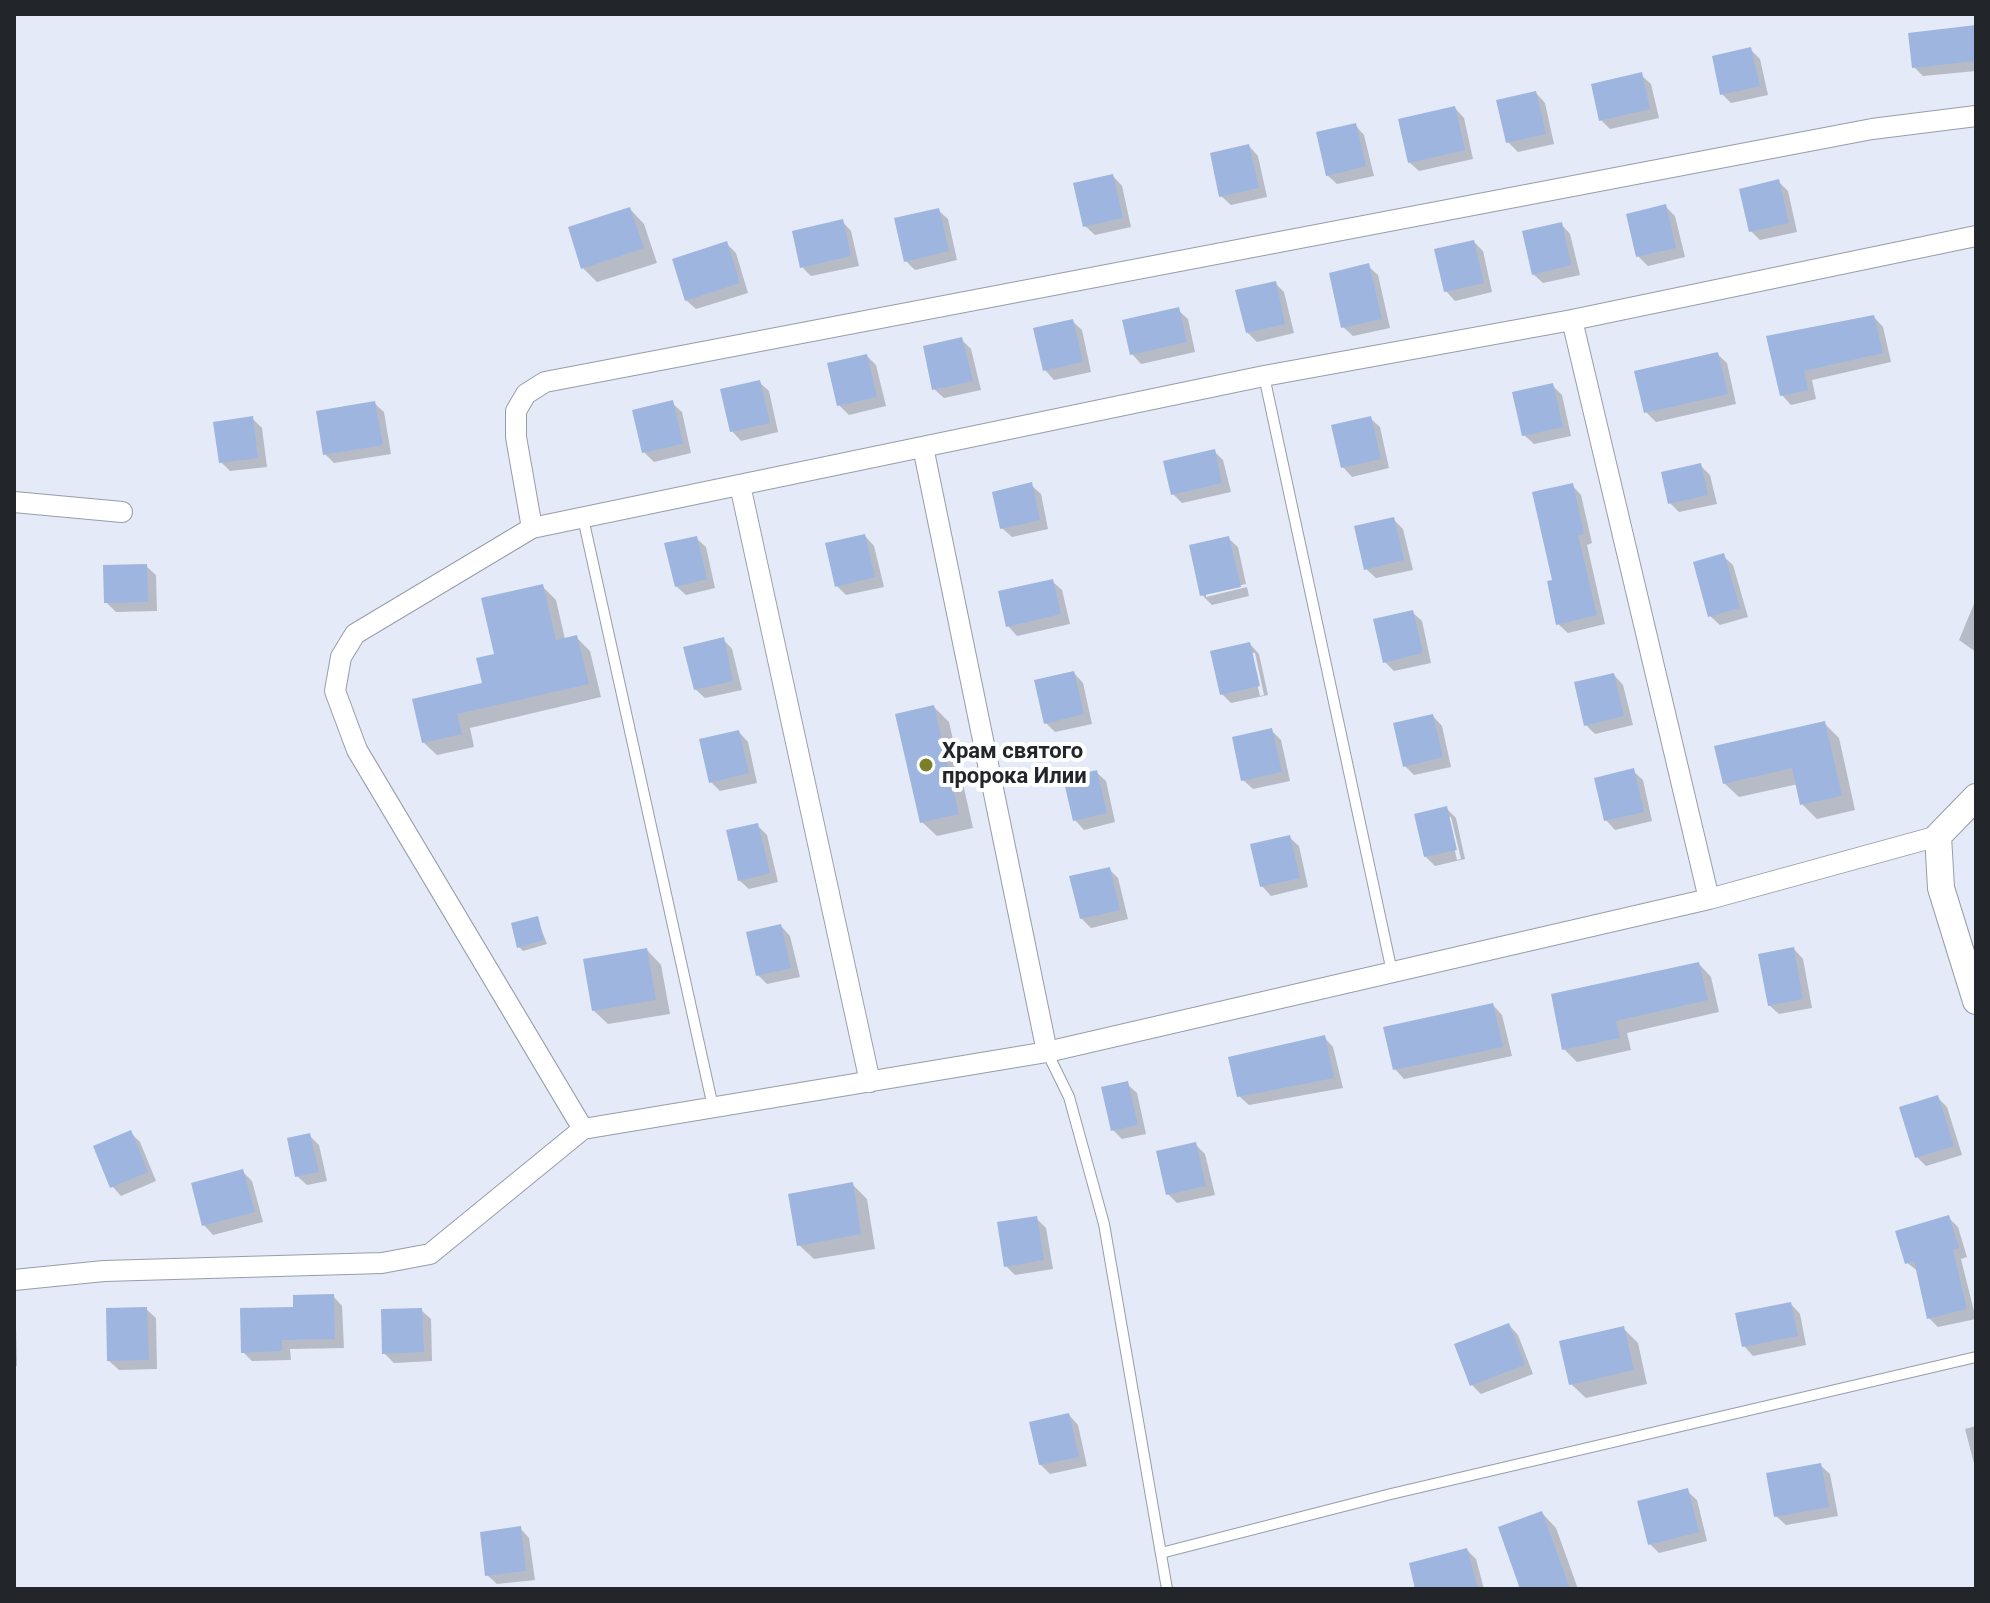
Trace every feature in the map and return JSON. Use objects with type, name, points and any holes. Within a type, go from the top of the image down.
[{"type":"street","points":[[532,528],[516,437],[516,411],[526,394],[545,382],[1861,131],[1976,116]]},
{"type":"street","points":[[583,1129],[357,750],[335,691],[341,657],[355,634],[532,528],[1264,376],[1572,320],[1976,236]]},
{"type":"street","points":[[1572,320],[1709,899]]},
{"type":"street","points":[[923,447],[1047,1052]]},
{"type":"street","points":[[740,485],[870,1082]]},
{"type":"street","points":[[14,502],[122,512]]},
{"type":"street","points":[[14,1280],[104,1271],[382,1263],[430,1254],[583,1129],[1047,1052],[1709,899],[1938,836],[1976,797]]},
{"type":"street","points":[[1938,836],[1941,888],[1976,1001]]},
{"type":"lane","points":[[1264,376],[1392,972]]},
{"type":"lane","points":[[583,518],[713,1107]]},
{"type":"lane","points":[[1047,1052],[1069,1097],[1104,1224],[1167,1589]]},
{"type":"lane","points":[[1161,1553],[1391,1494],[1976,1357]]},
{"type":"building","points":[[1976,25],[1976,61],[1912,68],[1908,33]]},
{"type":"building","points":[[1751,47],[1760,86],[1720,95],[1712,56]]},
{"type":"building","points":[[1642,72],[1650,109],[1599,121],[1591,84]]},
{"type":"building","points":[[1536,91],[1546,134],[1506,143],[1496,100]]},
{"type":"building","points":[[1455,106],[1465,150],[1408,163],[1398,119]]},
{"type":"building","points":[[1356,123],[1366,166],[1326,176],[1316,132]]},
{"type":"building","points":[[1249,144],[1259,188],[1219,197],[1210,153]]},
{"type":"building","points":[[1113,174],[1123,218],[1083,227],[1073,183]]},
{"type":"building","points":[[1779,179],[1789,223],[1749,232],[1739,189]]},
{"type":"building","points":[[1666,204],[1676,248],[1636,257],[1626,214]]},
{"type":"building","points":[[630,207],[644,248],[581,269],[568,227]]},
{"type":"building","points":[[939,208],[949,251],[904,262],[894,218]]},
{"type":"building","points":[[843,219],[851,256],[800,268],[792,231]]},
{"type":"building","points":[[1562,222],[1571,265],[1532,275],[1522,231]]},
{"type":"building","points":[[1474,240],[1484,283],[1444,292],[1434,249]]},
{"type":"building","points":[[727,241],[740,283],[685,301],[672,259]]},
{"type":"building","points":[[1369,263],[1382,319],[1341,328],[1329,273]]},
{"type":"building","points":[[1276,281],[1285,324],[1246,333],[1235,290]]},
{"type":"building","points":[[1179,307],[1187,342],[1130,355],[1122,320]]},
{"type":"building","points":[[1874,315],[1883,353],[1804,371],[1808,390],[1780,396],[1766,336]]},
{"type":"building","points":[[1073,319],[1083,362],[1043,371],[1033,328]]},
{"type":"building","points":[[962,337],[973,381],[932,390],[923,346]]},
{"type":"building","points":[[1718,352],[1728,394],[1644,413],[1634,371]]},
{"type":"building","points":[[867,354],[877,397],[837,406],[827,363]]},
{"type":"building","points":[[760,380],[770,423],[730,432],[720,389]]},
{"type":"building","points":[[1553,383],[1563,427],[1522,436],[1512,392]]},
{"type":"building","points":[[673,400],[683,444],[642,453],[632,410]]},
{"type":"building","points":[[375,401],[383,445],[323,455],[316,411]]},
{"type":"building","points":[[253,416],[258,458],[219,463],[213,422]]},
{"type":"building","points":[[1371,416],[1381,459],[1341,468],[1331,425]]},
{"type":"building","points":[[1215,449],[1222,483],[1171,495],[1163,461]]},
{"type":"building","points":[[1701,463],[1708,495],[1668,504],[1661,472]]},
{"type":"building","points":[[1032,482],[1040,520],[1000,529],[992,492]]},
{"type":"building","points":[[1573,483],[1584,534],[1578,535],[1597,615],[1556,625],[1547,581],[1552,580],[1532,492]]},
{"type":"building","points":[[1394,517],[1404,560],[1364,570],[1354,526]]},
{"type":"building","points":[[865,534],[875,577],[835,587],[825,543]]},
{"type":"building","points":[[697,536],[707,579],[675,587],[664,543]]},
{"type":"building","points":[[1229,536],[1241,587],[1200,596],[1189,545]]},
{"type":"building","points":[[1724,553],[1740,608],[1708,617],[1693,562]]},
{"type":"building","points":[[147,564],[148,602],[104,603],[103,565]]},
{"type":"building","points":[[1053,579],[1061,614],[1006,627],[998,591]]},
{"type":"building","points":[[543,584],[556,640],[577,635],[589,684],[457,714],[462,734],[422,743],[412,699],[482,683],[476,658],[494,654],[481,598]]},
{"type":"building","points":[[1413,610],[1423,653],[1383,663],[1373,619]]},
{"type":"building","points":[[724,637],[733,681],[694,690],[683,647]]},
{"type":"building","points":[[1250,642],[1260,686],[1220,695],[1210,651]]},
{"type":"building","points":[[1074,671],[1084,714],[1044,724],[1034,680]]},
{"type":"building","points":[[1614,673],[1624,716],[1584,726],[1574,682]]},
{"type":"building","points":[[934,705],[959,814],[920,823],[895,714]]},
{"type":"building","points":[[1433,714],[1443,757],[1403,767],[1393,723]]},
{"type":"building","points":[[1825,721],[1842,796],[1800,805],[1792,768],[1723,784],[1714,746]]},
{"type":"building","points":[[1272,728],[1282,772],[1241,781],[1232,737]]},
{"type":"building","points":[[739,730],[749,773],[709,783],[699,739]]},
{"type":"building","points":[[1634,768],[1644,812],[1604,821],[1594,778]]},
{"type":"building","points":[[1097,770],[1107,813],[1073,821],[1063,778]]},
{"type":"building","points":[[1447,806],[1457,850],[1424,857],[1414,814]]},
{"type":"building","points":[[758,823],[770,873],[738,881],[726,830]]},
{"type":"building","points":[[1290,835],[1300,878],[1260,887],[1250,844]]},
{"type":"building","points":[[1110,867],[1120,910],[1080,919],[1069,876]]},
{"type":"building","points":[[538,916],[544,940],[517,948],[511,923]]},
{"type":"building","points":[[781,924],[791,968],[756,976],[746,932]]},
{"type":"building","points":[[1794,947],[1803,999],[1768,1006],[1758,954]]},
{"type":"building","points":[[647,948],[656,1000],[592,1011],[583,959]]},
{"type":"building","points":[[1699,962],[1708,1000],[1616,1021],[1620,1038],[1562,1050],[1551,994]]},
{"type":"building","points":[[1493,1003],[1503,1047],[1393,1070],[1383,1027]]},
{"type":"building","points":[[1325,1035],[1334,1078],[1237,1097],[1228,1057]]},
{"type":"building","points":[[1128,1081],[1138,1125],[1111,1131],[1101,1087]]},
{"type":"building","points":[[1938,1095],[1954,1146],[1915,1158],[1899,1107]]},
{"type":"building","points":[[131,1130],[148,1172],[110,1188],[93,1146]]},
{"type":"building","points":[[310,1133],[319,1172],[295,1177],[287,1138]]},
{"type":"building","points":[[1196,1142],[1206,1186],[1166,1195],[1156,1151]]},
{"type":"building","points":[[243,1169],[255,1212],[202,1226],[191,1183]]},
{"type":"building","points":[[853,1182],[861,1234],[797,1246],[788,1194]]},
{"type":"building","points":[[1949,1215],[1959,1248],[1953,1250],[1967,1309],[1927,1319],[1914,1261],[1905,1264],[1895,1231]]},
{"type":"building","points":[[1037,1216],[1044,1260],[1004,1267],[997,1222]]},
{"type":"building","points":[[334,1294],[335,1339],[282,1340],[282,1351],[241,1353],[240,1308],[293,1307],[293,1295]]},
{"type":"building","points":[[1791,1302],[1798,1336],[1742,1347],[1735,1313]]},
{"type":"building","points":[[147,1307],[149,1360],[107,1361],[106,1308]]},
{"type":"building","points":[[422,1308],[424,1352],[382,1354],[381,1309]]},
{"type":"building","points":[[1509,1323],[1525,1365],[1470,1386],[1454,1344]]},
{"type":"building","points":[[1624,1326],[1634,1370],[1569,1385],[1559,1341]]},
{"type":"building","points":[[1069,1413],[1079,1457],[1039,1465],[1029,1422]]},
{"type":"building","points":[[1821,1463],[1829,1507],[1774,1517],[1766,1473]]},
{"type":"building","points":[[1688,1488],[1699,1532],[1648,1545],[1637,1501]]},
{"type":"building","points":[[1542,1511],[1570,1589],[1520,1589],[1498,1527]]},
{"type":"building","points":[[521,1526],[526,1571],[485,1576],[480,1532]]},
{"type":"building","points":[[1467,1548],[1478,1589],[1415,1589],[1409,1563]]},
{"type":"place","name":"Храм святого пророка Илии","points":[[926,765]]}]
